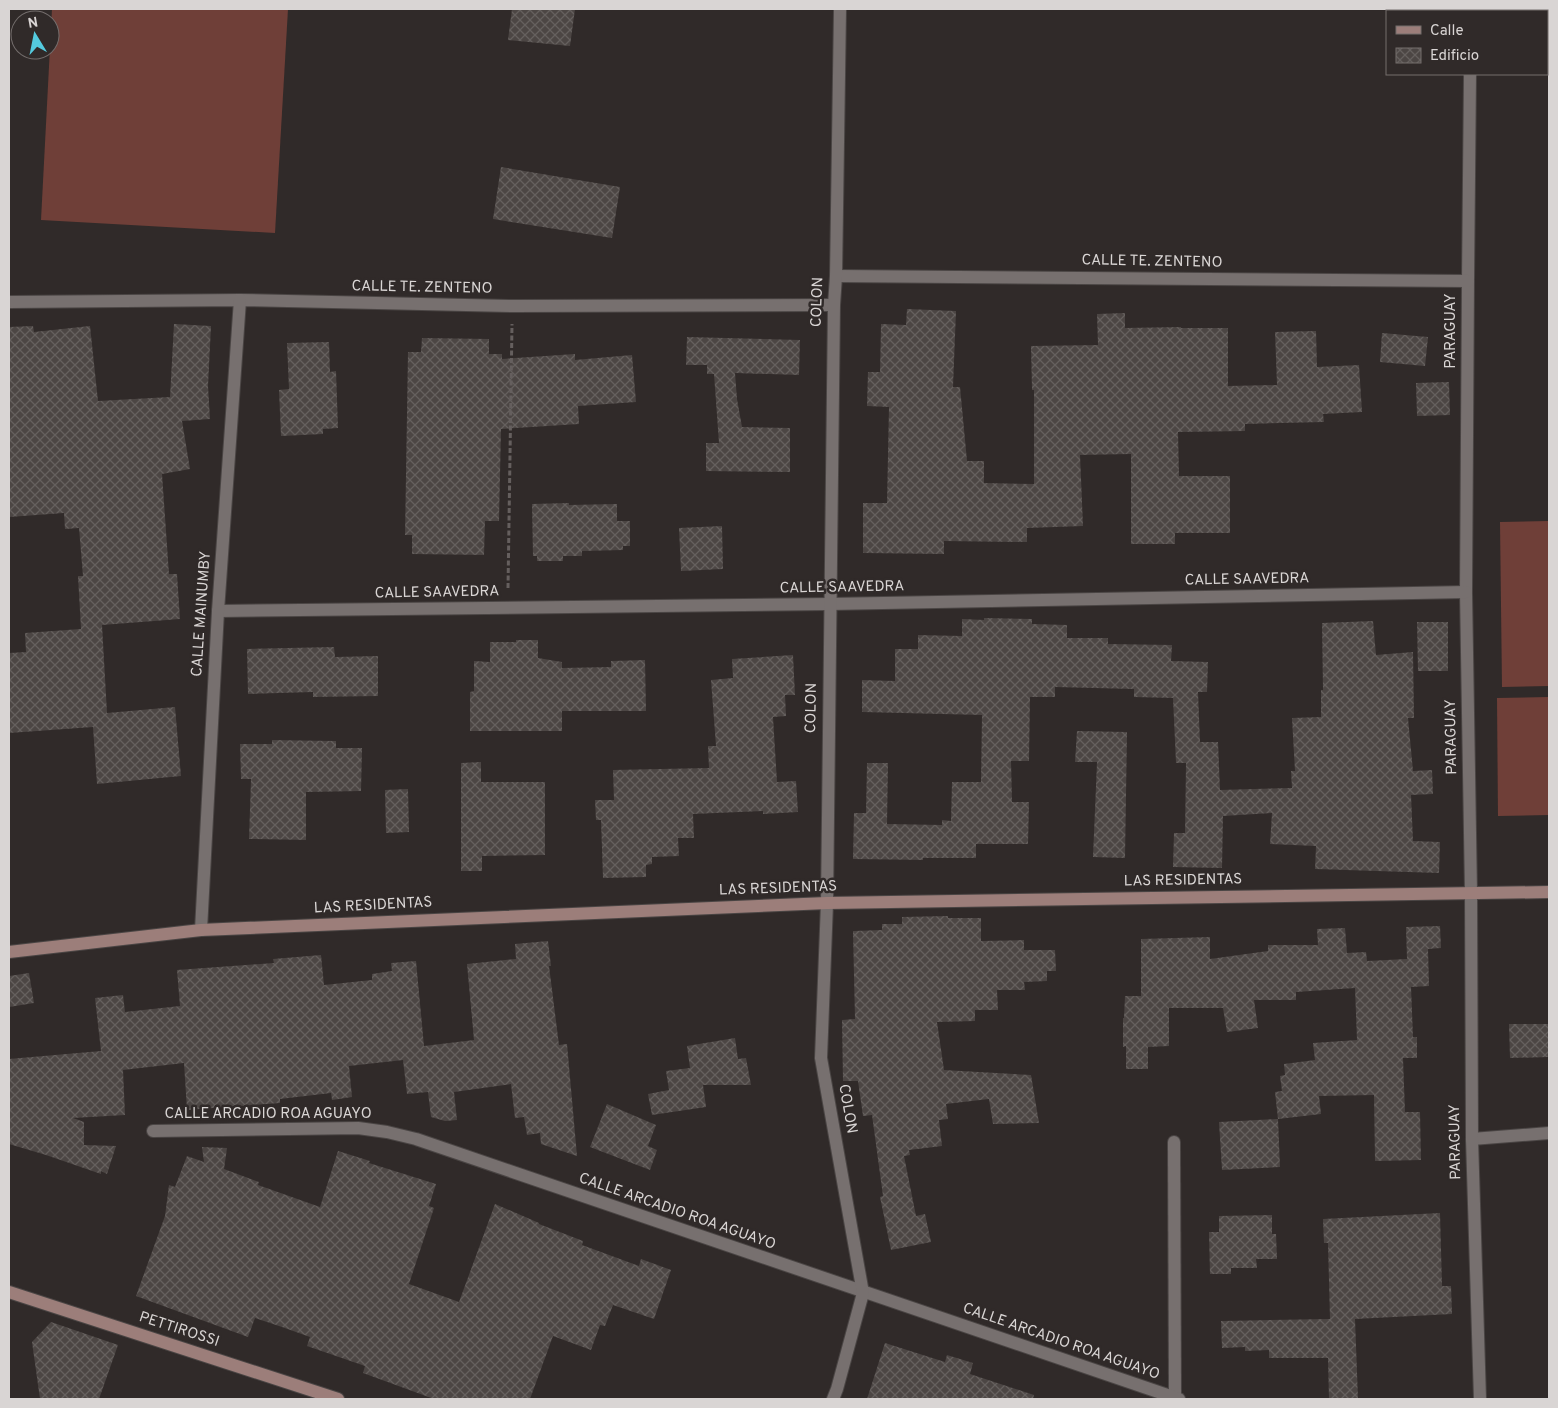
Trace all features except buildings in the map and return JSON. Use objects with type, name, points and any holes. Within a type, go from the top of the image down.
[{"type":"main road","name":"LAS RESIDENTAS","points":[[9,952],[201,930],[827,903],[1549,892]]},
{"type":"main road","name":"PETTIROSSI","points":[[9,1292],[338,1399]]},
{"type":"street","name":"COLON","points":[[833,1399],[863,1293],[822,1058],[827,903],[829,604],[840,9]]},
{"type":"street","name":"PARAGUAY","points":[[1470,75],[1466,592],[1471,893],[1472,1139],[1480,1399]]},
{"type":"street","name":"CALLE TE. ZENTENO","points":[[836,276],[1468,281]]},
{"type":"street","name":"CALLE TE. ZENTENO","points":[[9,302],[240,300],[512,306],[834,305]]},
{"type":"street","name":"CALLE MAINUMBY","points":[[201,930],[218,611],[240,300]]},
{"type":"street","name":"CALLE SAAVEDRA","points":[[218,611],[829,604],[1466,592]]},
{"type":"street","name":"CALLE ARCADIO ROA AGUAYO","points":[[153,1131],[358,1128],[416,1139],[1177,1399]]},
{"type":"street","points":[[1472,1139],[1549,1133]]},
{"type":"street","points":[[1174,1142],[1177,1399]]},
{"type":"path","points":[[508,608],[512,306]]},
{"type":"shaded area","points":[[288,9],[275,233],[41,220],[49,60],[60,60],[60,10],[52,10]]},
{"type":"shaded area","points":[[1549,521],[1549,686],[1502,687],[1500,522]]},
{"type":"shaded area","points":[[1549,697],[1549,815],[1498,816],[1497,698]]}]
